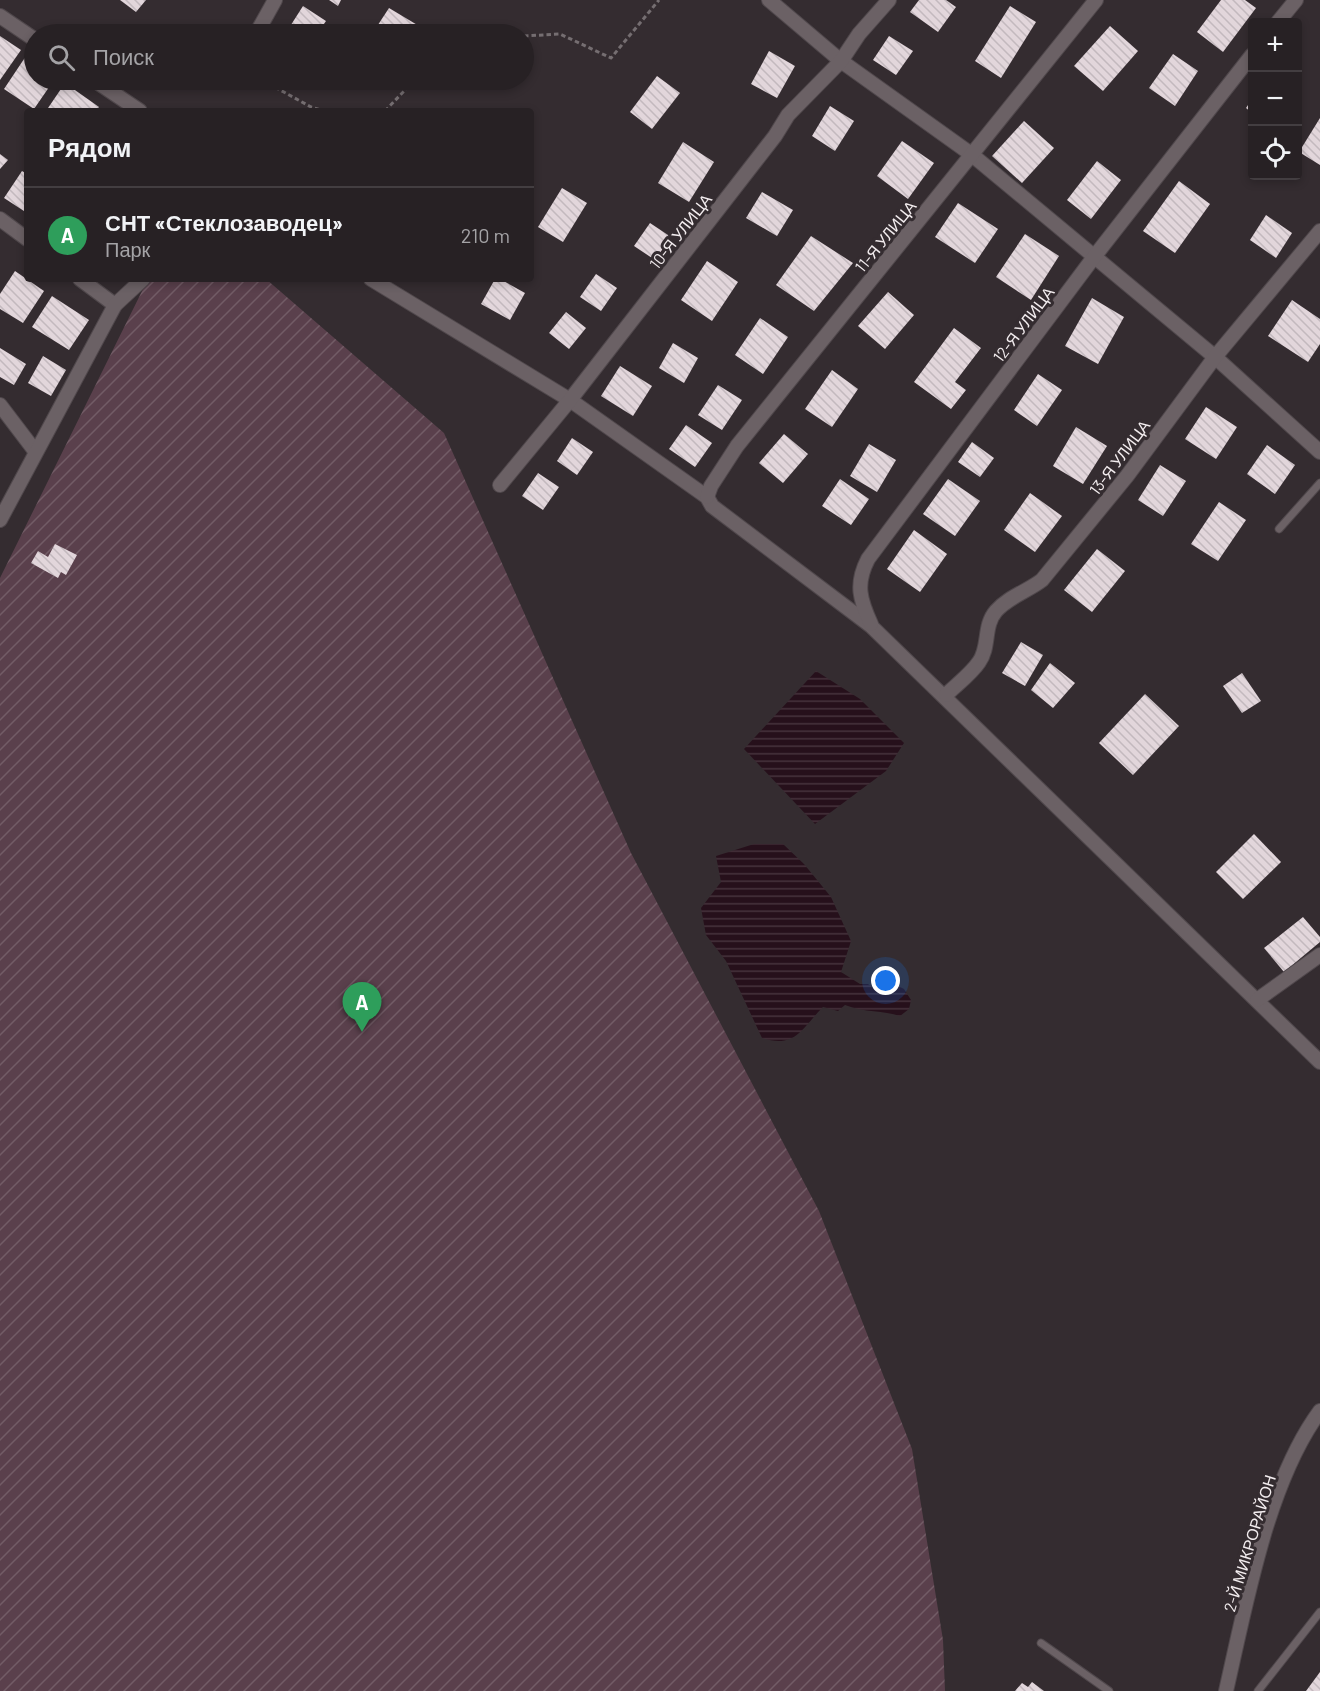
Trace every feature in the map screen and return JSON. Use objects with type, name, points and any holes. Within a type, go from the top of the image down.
[{"type":"street","points":[[262,24],[275,0]]},
{"type":"street","points":[[769,0],[841,62],[972,154],[1215,357],[1320,452]]},
{"type":"street","name":"10-Я УЛИЦА","points":[[500,485],[570,400],[776,136],[788,115],[841,62],[859,34],[889,0]]},
{"type":"street","name":"11-Я УЛИЦА","points":[[707,497],[711,486],[737,446],[1096,0]]},
{"type":"street","points":[[1281,18],[1296,0]]},
{"type":"street","points":[[0,16],[24,32]]},
{"type":"street","name":"12-Я УЛИЦА","points":[[872,626],[860,600],[859,582],[868,559],[1094,257],[1248,60]]},
{"type":"street","points":[[109,90],[136,108]]},
{"type":"street","points":[[0,219],[24,237]]},
{"type":"street","name":"13-Я УЛИЦА","points":[[946,695],[979,662],[988,621],[996,611],[1007,601],[1029,591],[1042,580],[1127,476],[1215,357],[1320,231]]},
{"type":"street","points":[[84,282],[115,305]]},
{"type":"street","points":[[0,520],[115,305],[140,282]]},
{"type":"street","points":[[376,282],[570,400],[707,497],[712,506],[872,626],[946,695],[1320,1062]]},
{"type":"street","points":[[0,405],[35,451]]},
{"type":"street","points":[[1257,1000],[1320,955]]},
{"type":"street","name":"2-Й МИКРОРАЙОН","points":[[1226,1691],[1246,1602],[1268,1526],[1289,1468],[1320,1411]]},
{"type":"lane","points":[[1280,529],[1320,483]]},
{"type":"lane","points":[[1258,1691],[1320,1612]]},
{"type":"lane","points":[[1041,1643],[1109,1691]]},
{"type":"path","points":[[534,35],[560,34],[611,58],[659,0]]},
{"type":"path","points":[[280,90],[314,108]]},
{"type":"path","points":[[388,108],[405,90]]},
{"type":"shaded area","points":[[147,282],[269,282],[444,433],[631,853],[819,1211],[912,1449],[943,1640],[945,1691],[0,1691],[0,578]]},
{"type":"shaded area","points":[[816,671],[860,699],[904,743],[886,771],[815,824],[744,749]]},
{"type":"shaded area","points":[[754,844],[783,844],[804,864],[831,897],[851,941],[841,972],[860,984],[868,984],[875,990],[889,981],[904,989],[911,1000],[909,1009],[900,1016],[845,1005],[838,1011],[823,1007],[791,1039],[774,1041],[762,1038],[726,961],[706,935],[701,908],[721,882],[716,856]]},
{"type":"building","points":[[120,0],[146,0],[136,12]]},
{"type":"building","points":[[329,0],[341,0],[338,6]]},
{"type":"building","points":[[919,0],[946,0],[956,7],[938,32],[910,12]]},
{"type":"building","points":[[1221,0],[1245,0],[1256,8],[1223,52],[1197,32]]},
{"type":"building","points":[[303,6],[326,21],[324,24],[292,24]]},
{"type":"building","points":[[1010,6],[1036,22],[1001,78],[975,61]]},
{"type":"building","points":[[389,8],[416,24],[379,24]]},
{"type":"building","points":[[1110,26],[1138,51],[1103,91],[1074,66]]},
{"type":"building","points":[[0,36],[21,50],[0,80]]},
{"type":"building","points":[[889,36],[913,51],[896,75],[873,60]]},
{"type":"building","points":[[769,51],[795,66],[777,98],[751,84]]},
{"type":"building","points":[[1173,54],[1198,71],[1175,106],[1149,88]]},
{"type":"building","points":[[24,59],[24,90],[47,90],[32,108],[4,89]]},
{"type":"building","points":[[657,76],[680,93],[652,129],[630,112]]},
{"type":"building","points":[[60,90],[75,90],[99,107],[98,108],[48,108]]},
{"type":"building","points":[[830,106],[854,121],[835,151],[812,136]]},
{"type":"building","points":[[1320,118],[1320,165],[1302,154],[1302,147]]},
{"type":"building","points":[[1024,121],[1054,148],[1022,183],[992,156]]},
{"type":"building","points":[[902,141],[934,163],[908,199],[877,176]]},
{"type":"building","points":[[683,142],[714,162],[689,202],[658,183]]},
{"type":"building","points":[[0,154],[8,160],[0,169]]},
{"type":"building","points":[[1097,161],[1121,180],[1091,219],[1067,200]]},
{"type":"building","points":[[22,171],[24,172],[24,211],[4,198]]},
{"type":"building","points":[[1179,181],[1210,204],[1175,253],[1143,231]]},
{"type":"building","points":[[562,188],[587,203],[563,242],[538,227]]},
{"type":"building","points":[[762,192],[793,210],[777,236],[746,218]]},
{"type":"building","points":[[958,203],[998,229],[975,263],[935,237]]},
{"type":"building","points":[[1266,215],[1292,233],[1276,258],[1250,240]]},
{"type":"building","points":[[650,223],[671,237],[655,260],[634,246]]},
{"type":"building","points":[[1025,234],[1059,256],[1031,300],[996,277]]},
{"type":"building","points":[[811,236],[853,263],[814,311],[776,285]]},
{"type":"building","points":[[707,261],[738,282],[712,321],[681,300]]},
{"type":"building","points":[[15,271],[24,277],[24,282],[31,282],[44,291],[23,323],[0,309],[0,294]]},
{"type":"building","points":[[596,274],[617,288],[601,311],[580,297]]},
{"type":"building","points":[[493,282],[505,282],[525,293],[510,320],[481,304]]},
{"type":"building","points":[[888,292],[914,315],[885,349],[858,326]]},
{"type":"building","points":[[52,296],[89,320],[69,350],[32,327]]},
{"type":"building","points":[[1092,298],[1124,317],[1098,364],[1065,346]]},
{"type":"building","points":[[1292,300],[1320,319],[1320,344],[1308,362],[1268,336]]},
{"type":"building","points":[[566,312],[586,328],[569,349],[549,333]]},
{"type":"building","points":[[760,318],[788,337],[763,374],[735,355]]},
{"type":"building","points":[[954,328],[981,348],[955,382],[966,390],[951,409],[914,382]]},
{"type":"building","points":[[673,343],[698,358],[684,383],[659,368]]},
{"type":"building","points":[[0,348],[26,364],[14,385],[0,377]]},
{"type":"building","points":[[43,356],[66,370],[51,396],[28,383]]},
{"type":"building","points":[[620,366],[652,386],[633,416],[601,396]]},
{"type":"building","points":[[832,370],[858,389],[832,427],[805,409]]},
{"type":"building","points":[[1038,374],[1062,390],[1037,426],[1014,410]]},
{"type":"building","points":[[718,385],[742,400],[722,430],[698,415]]},
{"type":"building","points":[[1206,407],[1237,427],[1216,459],[1185,439]]},
{"type":"building","points":[[686,425],[712,443],[695,467],[669,449]]},
{"type":"building","points":[[1076,427],[1107,446],[1083,484],[1053,466]]},
{"type":"building","points":[[784,434],[808,454],[783,483],[759,463]]},
{"type":"building","points":[[572,438],[593,452],[577,475],[557,461]]},
{"type":"building","points":[[972,442],[994,458],[980,477],[958,462]]},
{"type":"building","points":[[869,444],[896,460],[877,492],[850,476]]},
{"type":"building","points":[[1267,445],[1295,465],[1275,494],[1247,474]]},
{"type":"building","points":[[1160,465],[1186,481],[1163,516],[1138,500]]},
{"type":"building","points":[[538,473],[559,487],[543,510],[522,496]]},
{"type":"building","points":[[840,479],[869,499],[851,525],[822,506]]},
{"type":"building","points":[[948,479],[980,501],[955,536],[923,514]]},
{"type":"building","points":[[1030,493],[1062,516],[1035,552],[1004,530]]},
{"type":"building","points":[[1219,502],[1246,520],[1218,561],[1191,544]]},
{"type":"building","points":[[914,530],[947,554],[920,592],[887,569]]},
{"type":"building","points":[[55,544],[77,555],[66,575],[61,572],[58,578],[31,563],[38,551],[48,557]]},
{"type":"building","points":[[1097,549],[1125,571],[1092,612],[1064,590]]},
{"type":"building","points":[[1021,642],[1043,655],[1025,686],[1002,673]]},
{"type":"building","points":[[1050,663],[1075,683],[1053,708],[1031,690]]},
{"type":"building","points":[[1242,673],[1261,701],[1242,713],[1223,686]]},
{"type":"building","points":[[1145,694],[1179,726],[1133,775],[1099,743]]},
{"type":"building","points":[[1254,834],[1281,862],[1243,899],[1216,872]]},
{"type":"building","points":[[1303,917],[1320,937],[1320,942],[1284,972],[1264,948]]},
{"type":"building","points":[[1320,1672],[1320,1691],[1306,1691]]},
{"type":"building","points":[[1032,1682],[1044,1691],[1015,1691],[1022,1683],[1028,1687]]},
{"type":"place","name":"СНТ «Стеклозаводец»","points":[[362,1032]]}]
